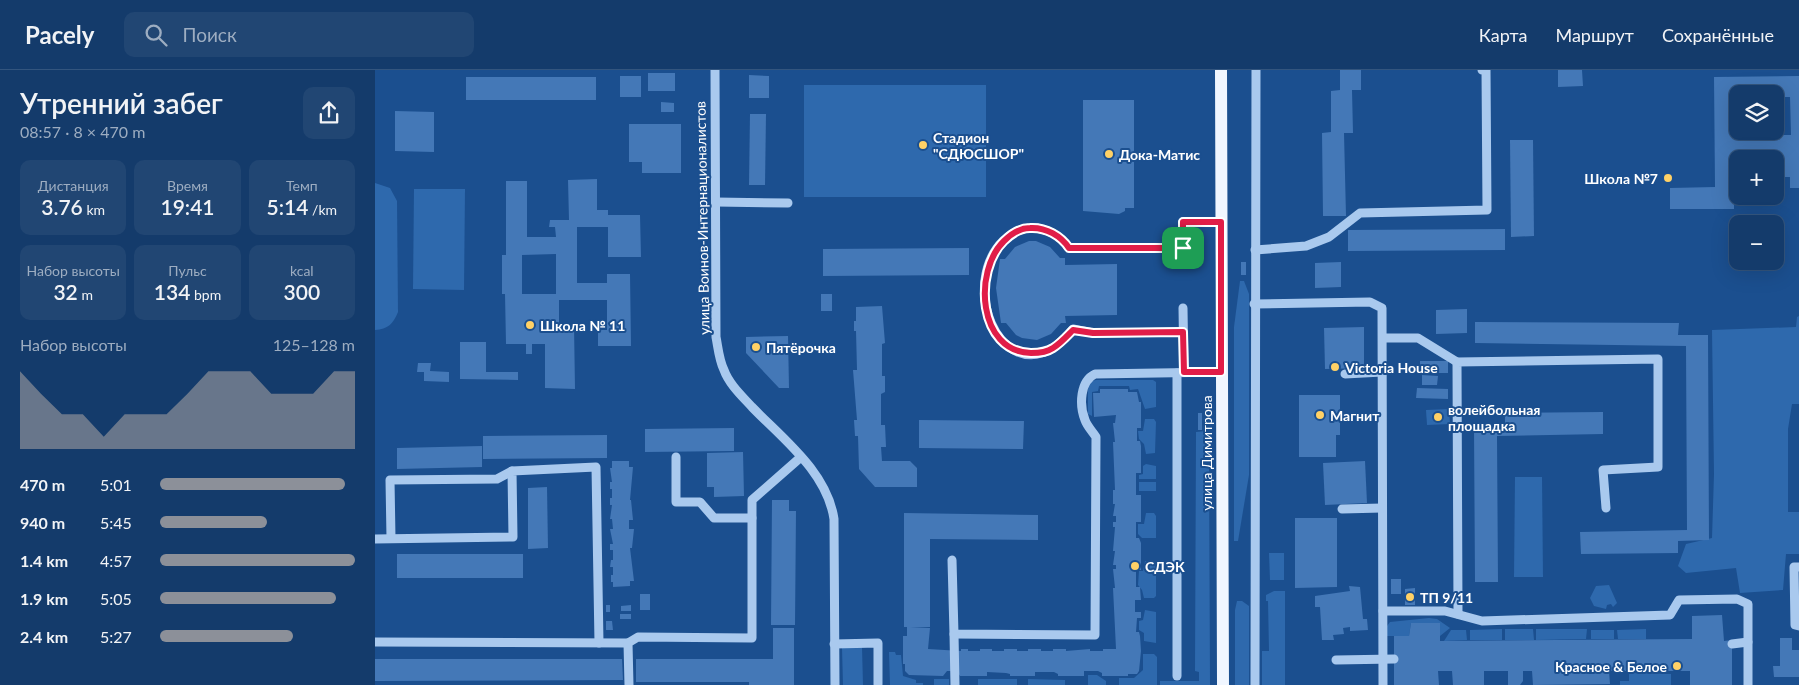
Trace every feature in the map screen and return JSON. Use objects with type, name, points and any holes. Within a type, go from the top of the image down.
[{"type":"main road","name":"улица Димитрова","points":[[1221,70],[1223,685]]},
{"type":"street","name":"улица Воинов-Интернационалистов","points":[[715,70],[716,337],[724,371],[740,394],[801,457],[820,481],[832,508],[835,685]]},
{"type":"street","points":[[1255,685],[1254,304],[1256,70]]},
{"type":"street","points":[[1255,250],[1306,246],[1329,237],[1360,213],[1487,210],[1486,70],[1481,70]]},
{"type":"street","points":[[715,202],[788,203]]},
{"type":"street","points":[[1183,332],[1093,333],[1073,330],[1053,348],[1040,352],[1019,351],[999,337],[991,326],[984,298],[987,270],[991,258],[999,245],[1010,234],[1029,228],[1049,231],[1069,248],[1183,248],[1183,222],[1221,222]]},
{"type":"street","points":[[1254,304],[1370,302],[1382,308],[1384,338],[1382,372],[1383,685]]},
{"type":"street","points":[[1177,676],[1180,372],[1183,308]]},
{"type":"street","points":[[1384,338],[1417,338],[1457,362],[1657,359],[1658,467],[1603,470],[1606,508]]},
{"type":"street","points":[[1457,362],[1458,614]]},
{"type":"street","points":[[954,634],[1095,635],[1096,437],[1083,415],[1083,386],[1086,378],[1095,374],[1221,372]]},
{"type":"street","points":[[1345,374],[1382,372]]},
{"type":"street","points":[[675,457],[676,502],[700,502],[714,518],[752,518]]},
{"type":"street","points":[[375,642],[628,643],[638,637],[752,638],[752,500],[801,457]]},
{"type":"street","points":[[391,538],[391,480],[497,479],[511,471],[596,467],[599,643]]},
{"type":"street","points":[[375,538],[513,537],[511,471]]},
{"type":"street","points":[[1342,509],[1382,508]]},
{"type":"street","points":[[952,560],[955,685]]},
{"type":"street","points":[[1799,567],[1794,567],[1795,625],[1799,626]]},
{"type":"street","points":[[1383,612],[1445,611],[1482,621],[1670,615],[1679,600],[1737,599],[1748,604],[1748,685]]},
{"type":"street","points":[[1732,644],[1748,642]]},
{"type":"street","points":[[628,643],[629,685]]},
{"type":"street","points":[[834,644],[877,643],[878,684]]},
{"type":"street","points":[[1336,660],[1394,660]]},
{"type":"shaded area","points":[[804,85],[986,85],[986,197],[804,197]]},
{"type":"shaded area","points":[[375,183],[390,188],[397,201],[398,312],[390,325],[375,330]]},
{"type":"shaded area","points":[[414,189],[465,189],[464,290],[413,289]]},
{"type":"shaded area","points":[[1240,281],[1244,281],[1249,294],[1249,475],[1238,541],[1234,541],[1234,327]]},
{"type":"shaded area","points":[[1799,316],[1799,404],[1792,404],[1788,429],[1788,512],[1799,512],[1799,554],[1786,554],[1783,590],[1740,593],[1736,568],[1686,573],[1678,566],[1686,544],[1712,538],[1714,474],[1712,330],[1796,327],[1797,317]]},
{"type":"shaded area","points":[[1153,380],[1156,382],[1156,407],[1145,409],[1138,389],[1130,390],[1129,386],[1099,386],[1098,391],[1092,392],[1092,416],[1088,414],[1088,389],[1091,381]]},
{"type":"shaded area","name":"волейбольная площадка","points":[[1449,409],[1450,424],[1427,425],[1426,410]]},
{"type":"shaded area","points":[[1145,419],[1154,419],[1156,422],[1155,453],[1146,454],[1144,444],[1139,439],[1138,431],[1143,431]]},
{"type":"shaded area","points":[[1206,431],[1209,453],[1210,685],[1160,685],[1160,681],[1199,681],[1199,672],[1195,671],[1196,432]]},
{"type":"shaded area","points":[[1146,464],[1156,466],[1156,479],[1139,479],[1139,475],[1143,474],[1143,466]]},
{"type":"shaded area","points":[[1515,477],[1542,477],[1543,577],[1514,577]]},
{"type":"shaded area","points":[[1139,482],[1156,482],[1156,491],[1139,491]]},
{"type":"shaded area","points":[[1146,513],[1154,513],[1156,516],[1156,538],[1142,538],[1138,534],[1138,524],[1144,524]]},
{"type":"shaded area","points":[[1269,553],[1284,553],[1284,580],[1270,580]]},
{"type":"shaded area","points":[[1145,561],[1156,563],[1156,596],[1154,598],[1144,598],[1142,590],[1138,585],[1139,571],[1143,571]]},
{"type":"shaded area","points":[[1609,585],[1617,603],[1613,607],[1611,604],[1607,605],[1606,609],[1594,606],[1590,598],[1596,586]]},
{"type":"shaded area","points":[[1274,591],[1285,591],[1285,685],[1262,685],[1262,651],[1269,651],[1268,601],[1266,601],[1266,595]]},
{"type":"shaded area","points":[[1237,601],[1242,601],[1249,606],[1249,685],[1235,685],[1235,610]]},
{"type":"shaded area","points":[[1145,610],[1156,612],[1156,643],[1144,641],[1144,633],[1139,630],[1139,621],[1143,620]]},
{"type":"shaded area","points":[[1429,618],[1437,619],[1450,628],[1440,636],[1439,623],[1411,623],[1409,636],[1387,636],[1387,626],[1390,622]]},
{"type":"shaded area","points":[[1502,629],[1502,640],[1470,640],[1470,630]]},
{"type":"shaded area","points":[[1505,629],[1533,629],[1534,640],[1505,640]]},
{"type":"shaded area","points":[[1536,629],[1587,629],[1586,639],[1536,640]]},
{"type":"shaded area","points":[[1646,629],[1646,639],[1618,639],[1617,630]]},
{"type":"shaded area","points":[[1451,630],[1466,630],[1467,640],[1444,641]]},
{"type":"shaded area","points":[[1591,630],[1614,630],[1614,639],[1591,639]]},
{"type":"shaded area","points":[[862,647],[863,685],[843,685],[842,648]]},
{"type":"shaded area","points":[[889,652],[901,655],[903,676],[916,680],[916,683],[923,683],[923,685],[890,685]]},
{"type":"shaded area","points":[[1143,654],[1154,654],[1157,657],[1157,685],[1119,685],[1119,678],[1134,678],[1143,670]]},
{"type":"shaded area","points":[[1629,673],[1671,674],[1671,685],[1620,685],[1620,681],[1629,681]]},
{"type":"shaded area","points":[[1088,675],[1097,675],[1106,681],[1106,685],[1088,685]]},
{"type":"shaded area","points":[[934,679],[949,679],[949,685],[934,685]]},
{"type":"shaded area","points":[[978,679],[1017,679],[1017,685],[978,685]]},
{"type":"shaded area","points":[[1028,679],[1065,680],[1065,685],[1028,685]]},
{"type":"building","points":[[1340,70],[1361,70],[1361,90],[1352,90],[1353,133],[1344,133],[1346,216],[1323,216],[1322,133],[1331,132],[1331,91],[1340,90]]},
{"type":"building","points":[[1558,70],[1582,70],[1583,86],[1558,87]]},
{"type":"building","points":[[648,73],[675,73],[675,91],[648,91]]},
{"type":"building","points":[[749,75],[769,76],[769,98],[749,98]]},
{"type":"building","points":[[620,76],[641,76],[641,97],[620,97]]},
{"type":"building","points":[[1799,76],[1799,188],[1790,188],[1790,177],[1784,177],[1784,150],[1729,150],[1729,205],[1734,205],[1734,209],[1670,209],[1670,188],[1715,187],[1714,77]]},
{"type":"building","points":[[466,77],[596,77],[596,100],[466,100]]},
{"type":"building","name":"Дока-Матис","points":[[1083,100],[1134,100],[1134,208],[1125,208],[1125,211],[1119,214],[1083,211]]},
{"type":"building","points":[[661,102],[674,103],[674,112],[661,112]]},
{"type":"building","points":[[395,111],[434,112],[434,152],[395,151]]},
{"type":"building","points":[[750,114],[766,114],[765,185],[749,185]]},
{"type":"building","points":[[629,124],[681,124],[681,173],[642,173],[642,162],[629,162]]},
{"type":"building","points":[[1510,140],[1533,140],[1534,236],[1511,237]]},
{"type":"building","points":[[597,179],[597,210],[608,210],[608,215],[640,215],[641,257],[608,257],[608,227],[577,227],[577,283],[607,283],[607,274],[630,274],[631,346],[598,346],[598,330],[607,330],[607,300],[559,300],[559,325],[574,325],[575,389],[545,388],[545,344],[532,344],[532,354],[526,354],[526,344],[506,344],[505,294],[502,294],[502,255],[506,255],[506,181],[527,181],[527,237],[556,237],[555,227],[549,227],[550,220],[569,220],[568,180]],"holes":[[[556,254],[556,294],[522,294],[522,255]]]},
{"type":"building","points":[[1505,229],[1505,250],[1348,251],[1348,230]]},
{"type":"building","points":[[1029,241],[1036,241],[1050,247],[1060,258],[1065,258],[1065,265],[1117,264],[1117,315],[1065,316],[1066,323],[1061,323],[1051,334],[1037,340],[1022,338],[1016,335],[1006,323],[1001,323],[996,288],[1000,259],[1005,259],[1015,247]]},
{"type":"building","points":[[969,248],[969,275],[823,276],[823,249]]},
{"type":"building","points":[[1241,262],[1246,262],[1246,275],[1241,275]]},
{"type":"building","points":[[1341,262],[1341,287],[1315,288],[1315,263]]},
{"type":"building","points":[[821,294],[832,294],[832,311],[821,311]]},
{"type":"building","points":[[882,306],[885,343],[882,344],[882,376],[885,376],[885,392],[881,394],[881,425],[885,425],[886,447],[881,447],[882,461],[910,461],[917,468],[917,487],[875,487],[859,469],[858,436],[855,436],[854,420],[857,420],[853,370],[857,370],[854,321],[856,321],[856,307]]},
{"type":"building","points":[[1467,309],[1467,333],[1436,334],[1436,310]]},
{"type":"building","points":[[1475,322],[1679,323],[1678,335],[1708,335],[1709,540],[1678,541],[1678,553],[1581,554],[1580,532],[1687,530],[1686,346],[1475,343]]},
{"type":"building","points":[[1364,327],[1364,368],[1325,369],[1324,328]]},
{"type":"building","points":[[788,336],[789,388],[779,388],[746,353],[746,337]]},
{"type":"building","points":[[460,342],[486,342],[486,372],[518,372],[518,380],[460,379]]},
{"type":"building","points":[[1420,361],[1448,361],[1448,373],[1420,373]]},
{"type":"building","points":[[418,363],[431,363],[430,371],[449,372],[449,382],[424,381],[424,372],[417,372]]},
{"type":"building","points":[[1422,375],[1438,376],[1437,385],[1422,385]]},
{"type":"building","points":[[1417,388],[1448,389],[1448,399],[1416,398]]},
{"type":"building","points":[[1100,389],[1128,389],[1128,392],[1137,392],[1139,402],[1141,402],[1141,428],[1137,428],[1137,441],[1140,441],[1141,446],[1141,473],[1136,473],[1136,495],[1141,495],[1141,522],[1136,522],[1136,538],[1139,538],[1141,543],[1141,570],[1136,570],[1136,587],[1140,587],[1141,600],[1135,600],[1135,612],[1141,612],[1141,618],[1137,618],[1136,632],[1139,632],[1141,651],[1137,674],[1102,676],[1102,673],[1098,671],[1084,671],[1084,676],[1058,676],[1054,672],[1035,672],[1035,676],[1010,676],[1010,674],[1006,673],[987,672],[987,676],[960,676],[957,671],[947,671],[943,676],[909,675],[905,671],[905,664],[903,664],[903,636],[907,636],[907,627],[904,627],[904,513],[1038,515],[1038,540],[930,539],[930,627],[910,627],[930,628],[928,649],[961,651],[961,649],[968,649],[968,651],[980,651],[980,649],[992,649],[992,651],[1004,651],[1004,649],[1017,649],[1017,651],[1028,651],[1028,649],[1041,649],[1041,651],[1053,651],[1053,649],[1066,649],[1066,651],[1090,649],[1090,651],[1103,651],[1103,649],[1116,649],[1113,588],[1115,588],[1113,569],[1116,569],[1116,565],[1113,565],[1115,527],[1113,527],[1113,522],[1116,522],[1116,516],[1113,516],[1115,504],[1113,504],[1113,490],[1115,490],[1113,442],[1115,442],[1113,423],[1115,423],[1116,415],[1094,417],[1093,393],[1100,393]]},
{"type":"building","name":"Магнит","points":[[1299,395],[1340,395],[1340,435],[1336,435],[1336,457],[1299,457]]},
{"type":"building","points":[[1603,412],[1603,434],[1497,436],[1498,582],[1475,582],[1474,427],[1497,427],[1497,432],[1505,431],[1505,413]]},
{"type":"building","points":[[1198,413],[1202,413],[1202,430],[1198,430]]},
{"type":"building","points":[[919,420],[1024,421],[1023,449],[919,448]]},
{"type":"building","points":[[734,428],[734,451],[645,452],[645,429]]},
{"type":"building","points":[[607,435],[607,458],[483,459],[483,436]]},
{"type":"building","points":[[482,446],[482,467],[397,469],[397,448]]},
{"type":"building","points":[[743,452],[744,496],[714,497],[714,487],[707,487],[707,453]]},
{"type":"building","points":[[612,461],[629,461],[629,467],[633,467],[630,500],[633,520],[629,520],[629,529],[634,529],[632,548],[630,548],[634,581],[630,581],[630,586],[613,587],[613,582],[611,582],[613,567],[610,567],[611,560],[613,560],[613,550],[610,550],[610,544],[613,544],[610,529],[613,529],[612,519],[610,519],[612,489],[610,489],[610,482],[612,482],[610,468],[612,468]]},
{"type":"building","points":[[1365,461],[1367,503],[1325,505],[1323,463]]},
{"type":"building","points":[[547,487],[548,548],[528,549],[528,488]]},
{"type":"building","points":[[772,500],[789,500],[789,511],[796,511],[795,625],[771,625]]},
{"type":"building","points":[[1295,518],[1337,518],[1337,587],[1295,588]]},
{"type":"building","points":[[397,554],[523,554],[523,578],[397,578]]},
{"type":"building","points":[[1391,579],[1401,579],[1401,594],[1391,594]]},
{"type":"building","points":[[1349,586],[1360,587],[1363,619],[1367,619],[1368,630],[1350,631],[1350,627],[1343,628],[1344,634],[1333,635],[1334,640],[1322,640],[1320,607],[1315,607],[1315,596],[1350,591]]},
{"type":"building","name":"ТП 9/11","points":[[1415,588],[1415,605],[1405,605],[1405,589]]},
{"type":"building","points":[[640,594],[650,594],[650,610],[640,610]]},
{"type":"building","points":[[606,605],[610,605],[610,612],[606,612]]},
{"type":"building","points":[[631,605],[631,611],[621,611],[621,606]]},
{"type":"building","points":[[620,614],[631,614],[631,619],[620,619]]},
{"type":"building","points":[[1722,615],[1724,641],[1732,640],[1732,685],[1690,685],[1690,671],[1609,671],[1610,684],[1533,685],[1532,671],[1523,671],[1523,681],[1520,685],[1508,685],[1508,671],[1484,671],[1484,685],[1453,685],[1452,671],[1438,671],[1439,685],[1394,685],[1394,636],[1409,636],[1411,623],[1440,623],[1440,641],[1692,639],[1692,616]]},
{"type":"building","points":[[606,621],[612,621],[613,630],[606,630]]},
{"type":"building","points":[[773,628],[794,628],[794,685],[749,685],[749,682],[636,682],[636,659],[773,659]]},
{"type":"building","points":[[1780,638],[1792,638],[1792,650],[1799,650],[1799,677],[1774,677],[1773,666],[1780,666]]},
{"type":"building","points":[[375,659],[622,659],[623,680],[375,681]]},
{"type":"place","name":"Стадион \"СДЮСШОР\"","points":[[923,145]]},
{"type":"place","name":"Дока-Матис","points":[[1109,154]]},
{"type":"place","name":"Школа №7","points":[[1668,178]]},
{"type":"place","name":"Школа № 11","points":[[530,325]]},
{"type":"place","name":"Пятёрочка","points":[[756,347]]},
{"type":"place","name":"Victoria House","points":[[1335,367]]},
{"type":"place","name":"Магнит","points":[[1320,415]]},
{"type":"place","name":"волейбольная площадка","points":[[1438,417]]},
{"type":"place","name":"СДЭК","points":[[1135,566]]},
{"type":"place","name":"ТП 9/11","points":[[1410,597]]},
{"type":"place","name":"Красное & Белое","points":[[1677,666]]},
{"type":"route","points":[[1183,222],[1221,222],[1221,372],[1184,372],[1183,332],[1093,333],[1073,330],[1053,348],[1029,353],[1019,351],[1007,344],[991,326],[984,298],[984,284],[991,258],[999,245],[1010,234],[1029,228],[1039,228],[1059,237],[1069,248],[1183,248],[1183,222]]}]
